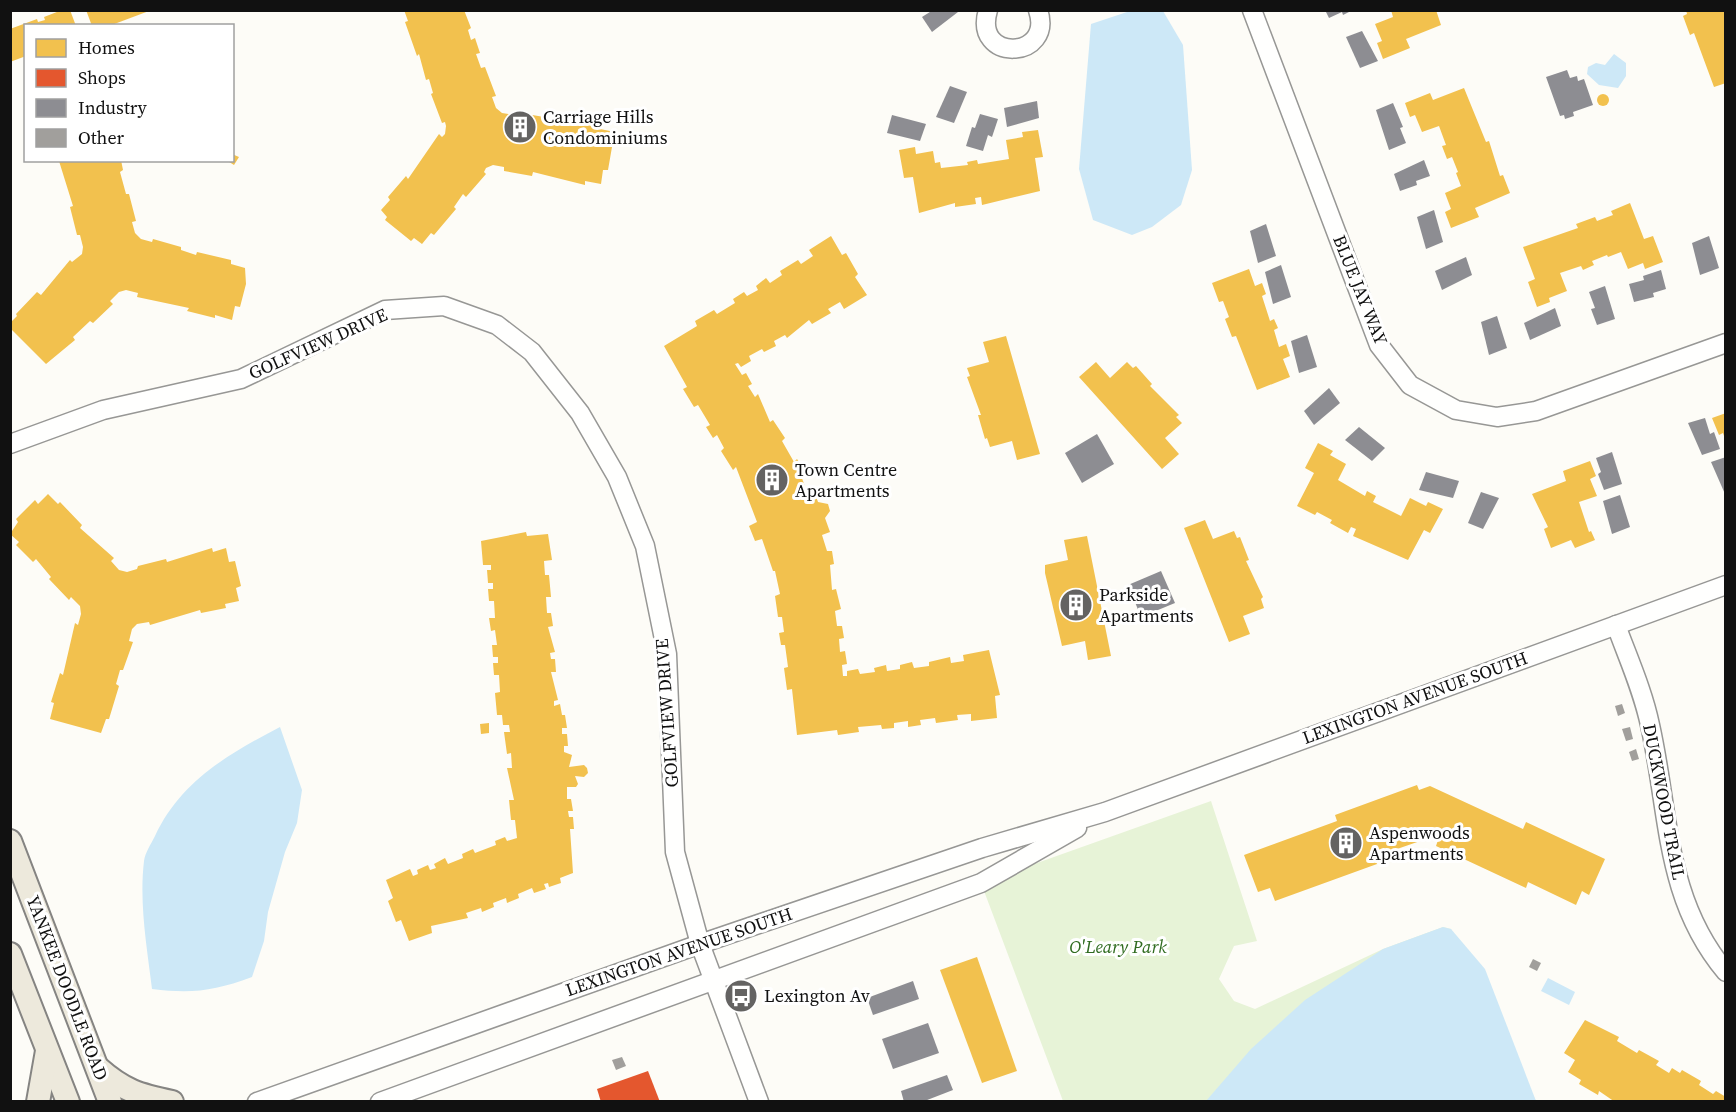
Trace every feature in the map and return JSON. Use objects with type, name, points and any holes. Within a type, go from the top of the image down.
[{"type":"main road","name":"YANKEE DOODLE ROAD","points":[[10,842],[110,1101]]},
{"type":"main road","points":[[10,954],[68,1101]]},
{"type":"main road","points":[[38,1101],[48,1050]]},
{"type":"main road","points":[[97,1068],[117,1085],[134,1094],[172,1101]]},
{"type":"street","points":[[988,10],[986,28],[989,36],[995,44],[1012,50],[1029,45],[1036,38],[1041,21],[1038,10]]},
{"type":"street","name":"BLUE JAY WAY","points":[[1252,10],[1380,345],[1410,385],[1456,410],[1497,417],[1536,411],[1725,343]]},
{"type":"street","name":"GOLFVIEW DRIVE","points":[[10,444],[103,410],[241,379],[385,310],[444,306],[497,324],[532,352],[580,413],[617,477],[645,546],[667,654],[675,852],[700,944],[759,1101]]},
{"type":"street","name":"LEXINGTON AVENUE SOUTH","points":[[256,1101],[700,944],[982,848],[1104,812],[1725,585]]},
{"type":"street","name":"DUCKWOOD TRAIL","points":[[1616,625],[1650,724],[1674,867],[1689,915],[1725,972]]},
{"type":"street","name":"LEXINGTON AVENUE SOUTH","points":[[380,1101],[981,883],[1104,812]]},
{"type":"green space","name":"O'Leary Park","points":[[1211,801],[1257,941],[1234,946],[1219,979],[1234,1001],[1255,1009],[1383,949],[1443,927],[1451,929],[1536,1101],[1063,1101],[981,883]]},
{"type":"water","points":[[1130,11],[1163,11],[1183,45],[1192,170],[1181,205],[1152,227],[1132,235],[1093,220],[1079,169],[1091,24]]},
{"type":"water","points":[[1614,54],[1626,63],[1626,76],[1618,88],[1599,85],[1587,74],[1588,67],[1596,63],[1605,65]]},
{"type":"water","points":[[280,727],[302,790],[297,823],[285,852],[268,912],[264,941],[252,977],[203,990],[152,989],[142,893],[144,861],[148,848],[165,817],[178,800],[207,771]]},
{"type":"water","points":[[1443,927],[1451,929],[1485,969],[1536,1101],[1206,1101],[1251,1049],[1305,1000],[1383,949]]},
{"type":"water","points":[[1548,978],[1575,992],[1569,1005],[1541,991]]},
{"type":"building: Homes","points":[[62,10],[70,10],[75,24],[24,24],[24,57],[10,62],[10,29],[37,19],[38,22],[45,20],[44,17]]},
{"type":"building: Homes","points":[[86,10],[149,10],[114,24],[91,24]]},
{"type":"building: Homes","name":"Carriage Hills Condominiums","points":[[404,10],[464,10],[471,28],[468,30],[471,40],[475,38],[480,53],[476,54],[481,68],[485,67],[496,96],[492,97],[496,108],[502,113],[514,115],[515,112],[544,117],[544,120],[594,125],[595,128],[610,131],[606,145],[612,147],[608,170],[603,170],[601,184],[585,181],[585,185],[533,172],[532,176],[504,171],[504,167],[493,165],[486,168],[484,172],[486,174],[466,197],[463,194],[454,207],[456,209],[434,235],[431,233],[422,244],[414,238],[411,241],[385,220],[387,217],[381,210],[390,200],[388,197],[406,176],[408,179],[439,134],[442,137],[445,134],[446,126],[445,122],[442,123],[431,94],[433,93],[429,79],[426,80],[419,54],[417,56],[405,22],[408,21]]},
{"type":"building: Homes","points":[[1391,10],[1436,10],[1441,25],[1406,39],[1410,48],[1383,59],[1377,43],[1382,41],[1375,24],[1393,17]]},
{"type":"building: Homes","points":[[1686,10],[1726,10],[1726,83],[1714,87],[1694,33],[1690,35],[1683,16],[1687,14]]},
{"type":"building: Homes","points":[[1464,88],[1486,142],[1489,141],[1500,176],[1503,175],[1510,193],[1475,208],[1479,217],[1451,228],[1445,212],[1451,209],[1445,193],[1461,186],[1456,173],[1458,172],[1452,157],[1447,159],[1442,146],[1446,145],[1439,126],[1422,132],[1415,115],[1410,117],[1405,103],[1430,93],[1433,100]]},
{"type":"building: Homes","points":[[1603,94],[1609,100],[1603,106],[1597,100]]},
{"type":"building: Homes","points":[[1038,130],[1043,157],[1035,158],[1040,191],[982,205],[981,197],[975,198],[976,204],[955,207],[955,203],[919,213],[913,177],[904,178],[899,150],[915,147],[916,154],[933,151],[935,163],[940,162],[941,168],[968,165],[967,162],[977,160],[978,164],[1009,159],[1006,140],[1023,137],[1022,132]]},
{"type":"building: Homes","points":[[234,155],[239,157],[234,165],[229,162],[234,162]]},
{"type":"building: Homes","points":[[59,162],[121,162],[123,170],[120,172],[136,221],[132,222],[135,233],[141,239],[152,242],[153,239],[181,247],[181,250],[196,255],[197,252],[231,260],[231,264],[245,268],[246,284],[240,307],[235,306],[232,320],[215,315],[215,318],[187,311],[189,308],[137,297],[138,293],[126,290],[119,292],[110,301],[113,304],[93,323],[90,321],[73,337],[75,340],[46,364],[10,328],[10,323],[37,292],[41,295],[70,260],[72,262],[82,254],[80,235],[77,235],[70,207],[73,206]]},
{"type":"building: Homes","points":[[1630,203],[1644,239],[1653,236],[1663,262],[1645,269],[1643,263],[1628,269],[1621,252],[1608,257],[1607,255],[1592,261],[1594,265],[1583,270],[1581,266],[1560,273],[1567,291],[1549,298],[1550,302],[1537,307],[1528,282],[1535,279],[1523,247],[1578,228],[1576,224],[1595,217],[1597,221],[1613,215],[1611,211]]},
{"type":"building: Homes","name":"Town Centre Apartments","points":[[831,236],[842,255],[846,253],[858,274],[855,277],[867,295],[844,309],[840,302],[828,309],[831,313],[812,324],[809,320],[787,338],[785,335],[774,341],[776,346],[764,352],[762,349],[749,356],[751,361],[741,367],[738,363],[735,364],[742,375],[746,373],[752,384],[748,386],[755,397],[758,394],[770,422],[773,420],[785,438],[782,441],[794,462],[797,459],[804,470],[800,473],[806,489],[813,487],[818,502],[828,504],[830,511],[825,518],[830,532],[822,535],[827,551],[832,551],[834,564],[830,565],[832,590],[836,589],[841,609],[835,611],[837,626],[842,626],[844,638],[839,639],[840,652],[845,651],[847,664],[842,665],[843,676],[847,676],[847,671],[858,669],[860,674],[875,672],[874,668],[886,665],[887,671],[900,669],[900,665],[912,662],[914,668],[929,666],[929,662],[950,657],[951,663],[964,661],[963,655],[989,650],[1000,695],[995,696],[997,718],[971,721],[971,714],[957,715],[958,720],[936,723],[935,718],[920,720],[921,725],[908,727],[908,721],[894,723],[894,728],[882,729],[881,725],[858,727],[859,732],[838,735],[837,730],[797,735],[792,689],[787,690],[784,668],[788,667],[785,645],[781,645],[779,633],[784,632],[782,617],[778,617],[775,596],[780,594],[775,571],[773,571],[762,539],[755,541],[749,526],[757,522],[736,467],[733,470],[721,451],[724,448],[717,435],[713,438],[706,427],[710,425],[698,405],[694,407],[683,389],[687,387],[664,346],[697,326],[695,321],[714,310],[717,314],[735,303],[733,299],[744,292],[747,296],[758,290],[756,286],[766,278],[770,283],[782,275],[780,271],[798,260],[801,264],[813,256],[809,250]]},
{"type":"building: Homes","points":[[1249,269],[1255,286],[1262,283],[1266,294],[1262,296],[1270,321],[1274,319],[1278,328],[1274,330],[1279,347],[1286,344],[1290,356],[1283,359],[1290,377],[1257,390],[1236,336],[1232,337],[1225,319],[1229,317],[1223,301],[1219,302],[1212,283]]},
{"type":"building: Homes","points":[[1006,336],[1040,454],[1017,460],[1012,441],[990,447],[987,438],[985,439],[978,415],[981,415],[967,377],[970,376],[967,368],[989,362],[983,342]]},
{"type":"building: Homes","points":[[1096,362],[1110,378],[1127,362],[1133,368],[1136,366],[1152,384],[1150,386],[1179,415],[1176,417],[1182,423],[1165,438],[1179,454],[1162,469],[1079,377]]},
{"type":"building: Homes","points":[[1726,413],[1725,439],[1723,433],[1719,435],[1712,418]]},
{"type":"building: Homes","points":[[1318,443],[1333,451],[1330,455],[1346,464],[1338,480],[1365,496],[1367,491],[1376,496],[1373,502],[1401,516],[1410,498],[1426,506],[1428,502],[1443,509],[1430,533],[1424,530],[1408,560],[1353,536],[1356,529],[1351,527],[1348,533],[1330,523],[1332,520],[1317,512],[1315,515],[1297,506],[1314,473],[1305,468]]},
{"type":"building: Homes","points":[[1590,461],[1596,476],[1590,479],[1597,496],[1579,502],[1589,532],[1591,531],[1595,540],[1575,548],[1571,540],[1551,548],[1544,529],[1548,527],[1532,494],[1566,481],[1563,471]]},
{"type":"building: Homes","points":[[48,494],[58,504],[60,502],[82,525],[80,528],[114,558],[111,561],[119,570],[127,572],[137,569],[138,566],[166,559],[167,562],[212,548],[213,552],[226,548],[229,562],[235,561],[241,586],[236,588],[239,601],[225,604],[226,608],[201,613],[200,610],[150,625],[149,622],[137,624],[132,629],[129,641],[133,642],[123,670],[120,670],[116,684],[119,686],[109,719],[106,719],[101,733],[50,719],[54,703],[51,702],[60,673],[63,675],[75,623],[78,625],[81,614],[80,606],[71,597],[69,600],[49,579],[51,577],[36,559],[33,562],[16,545],[19,542],[10,534],[18,522],[16,519],[35,500],[38,504]]},
{"type":"building: Homes","name":"Parkside Apartments","points":[[1205,520],[1213,539],[1234,531],[1237,538],[1240,537],[1249,560],[1246,561],[1263,597],[1261,599],[1264,608],[1243,616],[1250,634],[1229,642],[1184,528]]},
{"type":"building: Homes","points":[[526,532],[527,536],[548,534],[552,560],[544,561],[545,575],[549,575],[551,597],[546,597],[547,613],[551,613],[553,626],[548,627],[555,652],[550,653],[551,659],[555,659],[556,672],[551,672],[558,700],[554,701],[554,706],[560,704],[562,715],[565,715],[567,728],[562,728],[562,734],[567,734],[568,746],[564,746],[564,752],[572,755],[569,767],[584,765],[588,773],[584,777],[575,776],[578,784],[576,787],[567,787],[567,799],[571,799],[573,811],[568,811],[569,817],[573,817],[574,829],[570,829],[573,873],[560,878],[561,883],[549,887],[548,883],[544,884],[546,889],[534,893],[532,888],[518,894],[519,898],[507,903],[506,898],[493,903],[494,907],[482,912],[481,908],[466,913],[468,918],[431,926],[432,933],[409,941],[401,920],[396,922],[388,901],[393,898],[386,880],[410,869],[413,876],[418,874],[417,870],[428,865],[430,870],[436,868],[434,864],[445,858],[448,864],[463,858],[462,854],[473,849],[475,853],[496,845],[495,841],[505,837],[507,841],[517,838],[515,820],[511,820],[509,800],[514,800],[507,768],[512,768],[511,753],[507,754],[504,732],[510,732],[509,725],[503,725],[502,715],[497,715],[495,693],[500,692],[499,675],[494,675],[493,663],[498,663],[498,657],[493,657],[492,645],[497,645],[495,630],[491,631],[489,618],[495,618],[494,601],[489,601],[488,589],[493,589],[493,583],[488,583],[487,570],[491,570],[491,565],[483,565],[481,541]]},
{"type":"building: Homes","name":"Parkside Apartments","points":[[1087,536],[1111,656],[1088,660],[1085,641],[1062,646],[1045,573],[1045,565],[1068,560],[1064,540]]},
{"type":"building: Homes","points":[[489,723],[489,733],[481,734],[480,724]]},
{"type":"building: Homes","name":"Aspenwoods Apartments","points":[[1417,785],[1419,790],[1430,786],[1523,829],[1526,822],[1605,859],[1589,895],[1582,891],[1576,905],[1528,882],[1526,888],[1436,846],[1440,834],[1424,828],[1419,829],[1423,840],[1374,857],[1377,864],[1275,901],[1270,888],[1258,892],[1244,855],[1337,821],[1335,815]]},
{"type":"building: Homes","points":[[977,957],[1017,1071],[982,1083],[940,970]]},
{"type":"building: Homes","points":[[1585,1020],[1619,1037],[1617,1041],[1637,1053],[1639,1050],[1659,1061],[1656,1065],[1669,1073],[1672,1068],[1680,1073],[1682,1070],[1701,1081],[1699,1085],[1713,1094],[1716,1091],[1726,1097],[1726,1102],[1615,1102],[1599,1091],[1598,1095],[1579,1084],[1581,1080],[1568,1072],[1575,1060],[1564,1053]]},
{"type":"building: Shops","points":[[648,1071],[660,1102],[601,1102],[597,1089]]},
{"type":"building: Industry","points":[[933,10],[957,10],[958,12],[932,32],[922,17]]},
{"type":"building: Industry","points":[[1325,10],[1353,10],[1329,18]]},
{"type":"building: Industry","points":[[1362,31],[1378,61],[1360,68],[1346,37]]},
{"type":"building: Industry","points":[[1567,70],[1570,78],[1577,76],[1578,81],[1584,79],[1593,105],[1573,112],[1574,116],[1565,119],[1564,115],[1560,116],[1546,77]]},
{"type":"building: Industry","points":[[950,86],[967,92],[954,123],[936,117]]},
{"type":"building: Industry","points":[[1037,101],[1039,118],[1007,127],[1004,108]]},
{"type":"building: Industry","points":[[1393,103],[1403,127],[1400,128],[1406,143],[1389,150],[1376,110]]},
{"type":"building: Industry","points":[[980,114],[998,119],[992,137],[988,135],[983,151],[966,146],[972,127],[975,128]]},
{"type":"building: Industry","points":[[892,115],[926,124],[920,141],[887,133]]},
{"type":"building: Industry","points":[[1424,160],[1430,176],[1416,181],[1417,185],[1400,191],[1394,174]]},
{"type":"building: Industry","points":[[1434,210],[1443,242],[1426,249],[1417,217]]},
{"type":"building: Industry","points":[[1266,224],[1276,256],[1258,263],[1250,231]]},
{"type":"building: Industry","points":[[1709,236],[1719,268],[1700,275],[1692,243]]},
{"type":"building: Industry","points":[[1466,257],[1472,275],[1442,290],[1435,271]]},
{"type":"building: Industry","points":[[1281,265],[1291,297],[1273,304],[1265,272]]},
{"type":"building: Industry","points":[[1661,270],[1666,289],[1653,293],[1654,297],[1634,302],[1629,284],[1644,280],[1643,276]]},
{"type":"building: Industry","points":[[1605,286],[1615,319],[1597,325],[1591,309],[1595,308],[1589,292]]},
{"type":"building: Industry","points":[[1555,308],[1561,326],[1530,340],[1524,323]]},
{"type":"building: Industry","points":[[1497,316],[1507,348],[1489,355],[1481,322]]},
{"type":"building: Industry","points":[[1307,335],[1317,367],[1299,373],[1291,341]]},
{"type":"building: Industry","points":[[1329,388],[1340,403],[1314,425],[1304,411]]},
{"type":"building: Industry","points":[[1705,418],[1710,434],[1714,432],[1720,449],[1702,455],[1688,423]]},
{"type":"building: Industry","points":[[1359,427],[1385,448],[1372,461],[1345,440]]},
{"type":"building: Industry","points":[[1097,434],[1114,464],[1082,483],[1065,453]]},
{"type":"building: Industry","points":[[1612,452],[1622,484],[1604,490],[1598,474],[1601,472],[1596,458]]},
{"type":"building: Industry","points":[[1726,457],[1726,494],[1725,494],[1711,462]]},
{"type":"building: Industry","points":[[1426,472],[1459,481],[1453,498],[1419,490]]},
{"type":"building: Industry","points":[[1481,492],[1499,498],[1483,529],[1468,523]]},
{"type":"building: Industry","points":[[1620,495],[1630,527],[1612,534],[1603,501]]},
{"type":"building: Industry","points":[[1161,571],[1175,603],[1141,617],[1128,585]]},
{"type":"building: Industry","points":[[913,981],[919,999],[873,1015],[867,998]]},
{"type":"building: Industry","points":[[928,1023],[939,1053],[893,1069],[882,1039]]},
{"type":"building: Industry","points":[[947,1075],[953,1090],[922,1102],[904,1102],[901,1091]]},
{"type":"building: Other","points":[[1622,704],[1625,713],[1618,716],[1615,706]]},
{"type":"building: Other","points":[[1630,727],[1633,739],[1626,741],[1622,729]]},
{"type":"building: Other","points":[[1636,749],[1639,759],[1632,761],[1629,752]]},
{"type":"building: Other","points":[[1533,959],[1541,963],[1537,971],[1529,967]]},
{"type":"building: Other","points":[[622,1057],[626,1066],[616,1070],[612,1060]]},
{"type":"place","name":"Carriage Hills Condominiums","points":[[520,127]]},
{"type":"place","name":"Town Centre Apartments","points":[[772,480]]},
{"type":"place","name":"Parkside Apartments","points":[[1076,605]]},
{"type":"place","name":"Aspenwoods Apartments","points":[[1346,843]]},
{"type":"place","name":"Lexington Av","points":[[741,996]]}]
